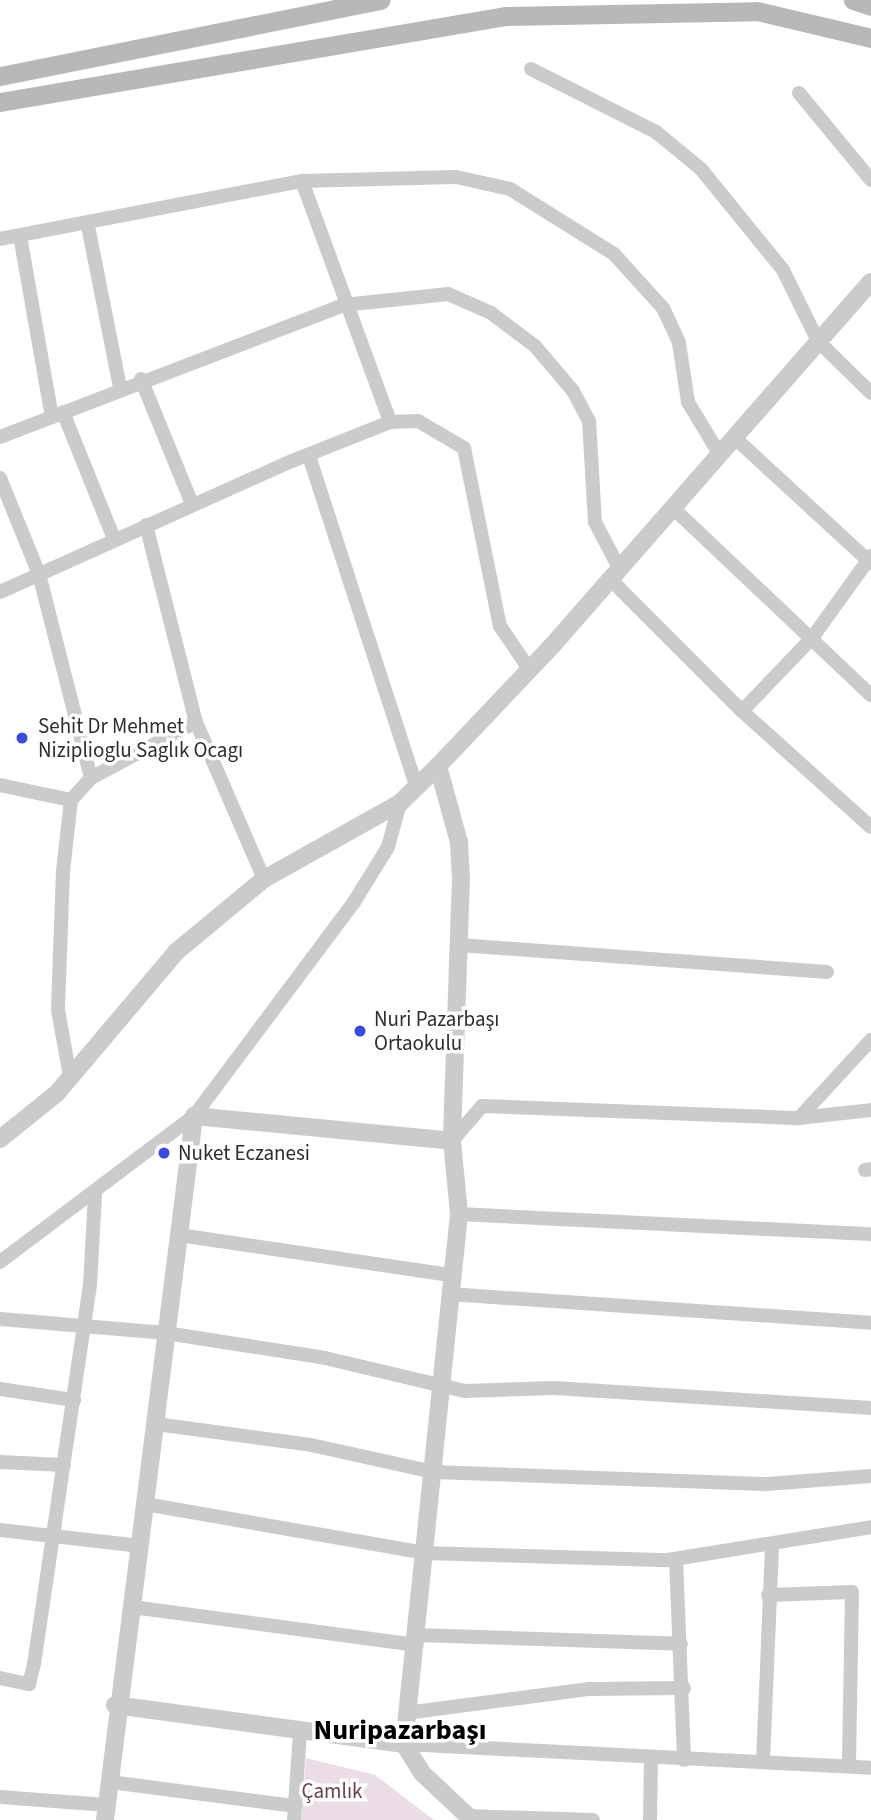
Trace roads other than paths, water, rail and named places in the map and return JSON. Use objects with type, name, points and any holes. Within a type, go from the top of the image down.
[{"type":"main road","points":[[0,76],[380,0]]},
{"type":"main road","points":[[853,0],[871,6]]},
{"type":"main road","points":[[3,104],[505,16],[744,10],[796,16],[871,38]]},
{"type":"street","points":[[531,69],[656,132],[701,169],[783,270],[818,341],[871,394]]},
{"type":"street","points":[[799,93],[871,180]]},
{"type":"street","points":[[0,239],[88,226],[302,181],[456,177],[510,189],[568,222],[614,254],[663,308],[679,343],[688,402],[720,455]]},
{"type":"street","points":[[302,181],[343,305],[390,422]]},
{"type":"street","points":[[88,226],[120,387]]},
{"type":"street","points":[[20,236],[57,415],[114,539]]},
{"type":"street","points":[[0,1139],[70,1077],[176,952],[264,879],[400,803],[438,766],[674,509],[871,282]]},
{"type":"street","points":[[0,437],[120,387],[343,305],[448,294],[491,313],[535,346],[589,421],[595,523],[614,573],[742,711],[871,827]]},
{"type":"street","points":[[141,379],[192,503]]},
{"type":"street","points":[[0,592],[192,503],[390,422],[418,421],[464,448],[500,626],[529,669]]},
{"type":"street","points":[[736,439],[870,560],[812,638],[742,711]]},
{"type":"street","points":[[309,456],[416,786]]},
{"type":"street","points":[[0,478],[39,574],[91,778]]},
{"type":"street","points":[[674,509],[871,695]]},
{"type":"street","points":[[146,525],[197,722],[264,879]]},
{"type":"street","points":[[70,1077],[58,1010],[71,800],[91,778],[197,722]]},
{"type":"street","points":[[438,766],[459,842],[460,945],[452,1141],[459,1214],[450,1275],[434,1472],[404,1744],[469,1818],[593,1820]]},
{"type":"street","points":[[0,785],[71,800]]},
{"type":"street","points":[[0,1262],[94,1195],[194,1115],[354,902],[388,847],[400,803]]},
{"type":"street","points":[[460,945],[827,972]]},
{"type":"street","points":[[799,1118],[871,1040]]},
{"type":"street","points":[[452,1141],[482,1106],[799,1118],[871,1110]]},
{"type":"street","points":[[194,1115],[452,1141]]},
{"type":"street","points":[[0,1797],[106,1812],[115,1705],[141,1546],[194,1115]]},
{"type":"street","points":[[0,1678],[29,1684],[74,1400],[94,1195]]},
{"type":"street","points":[[459,1214],[871,1234]]},
{"type":"street","points":[[179,1235],[450,1275]]},
{"type":"street","points":[[449,1294],[871,1323]]},
{"type":"street","points":[[0,1319],[166,1333],[325,1358],[441,1387],[554,1388],[871,1408]]},
{"type":"street","points":[[0,1389],[74,1400]]},
{"type":"street","points":[[156,1424],[310,1445],[434,1472],[767,1484],[871,1476]]},
{"type":"street","points":[[0,1462],[64,1465]]},
{"type":"street","points":[[145,1504],[425,1553],[676,1559],[871,1527]]},
{"type":"street","points":[[0,1530],[141,1546]]},
{"type":"street","points":[[763,1762],[772,1545]]},
{"type":"street","points":[[676,1559],[684,1688],[684,1759]]},
{"type":"street","points":[[768,1595],[852,1592],[849,1766]]},
{"type":"street","points":[[132,1606],[416,1640],[681,1644]]},
{"type":"street","points":[[406,1713],[589,1689],[684,1688]]},
{"type":"street","points":[[115,1705],[404,1744],[651,1759],[871,1768]]},
{"type":"street","points":[[110,1783],[295,1813],[300,1731]]},
{"type":"street","points":[[650,1820],[651,1759]]},
{"type":"place","name":"Sehit Dr Mehmet Niziplioglu Saglık Ocagı","points":[[22,738]]},
{"type":"place","name":"Nuri Pazarbaşı Ortaokulu","points":[[360,1031]]},
{"type":"place","name":"Nuket Eczanesi","points":[[164,1153]]},
{"type":"district","name":"Nuripazarbaşı","points":[[400,1730]]},
{"type":"park label","name":"Çamlık","points":[[332,1791]]}]
